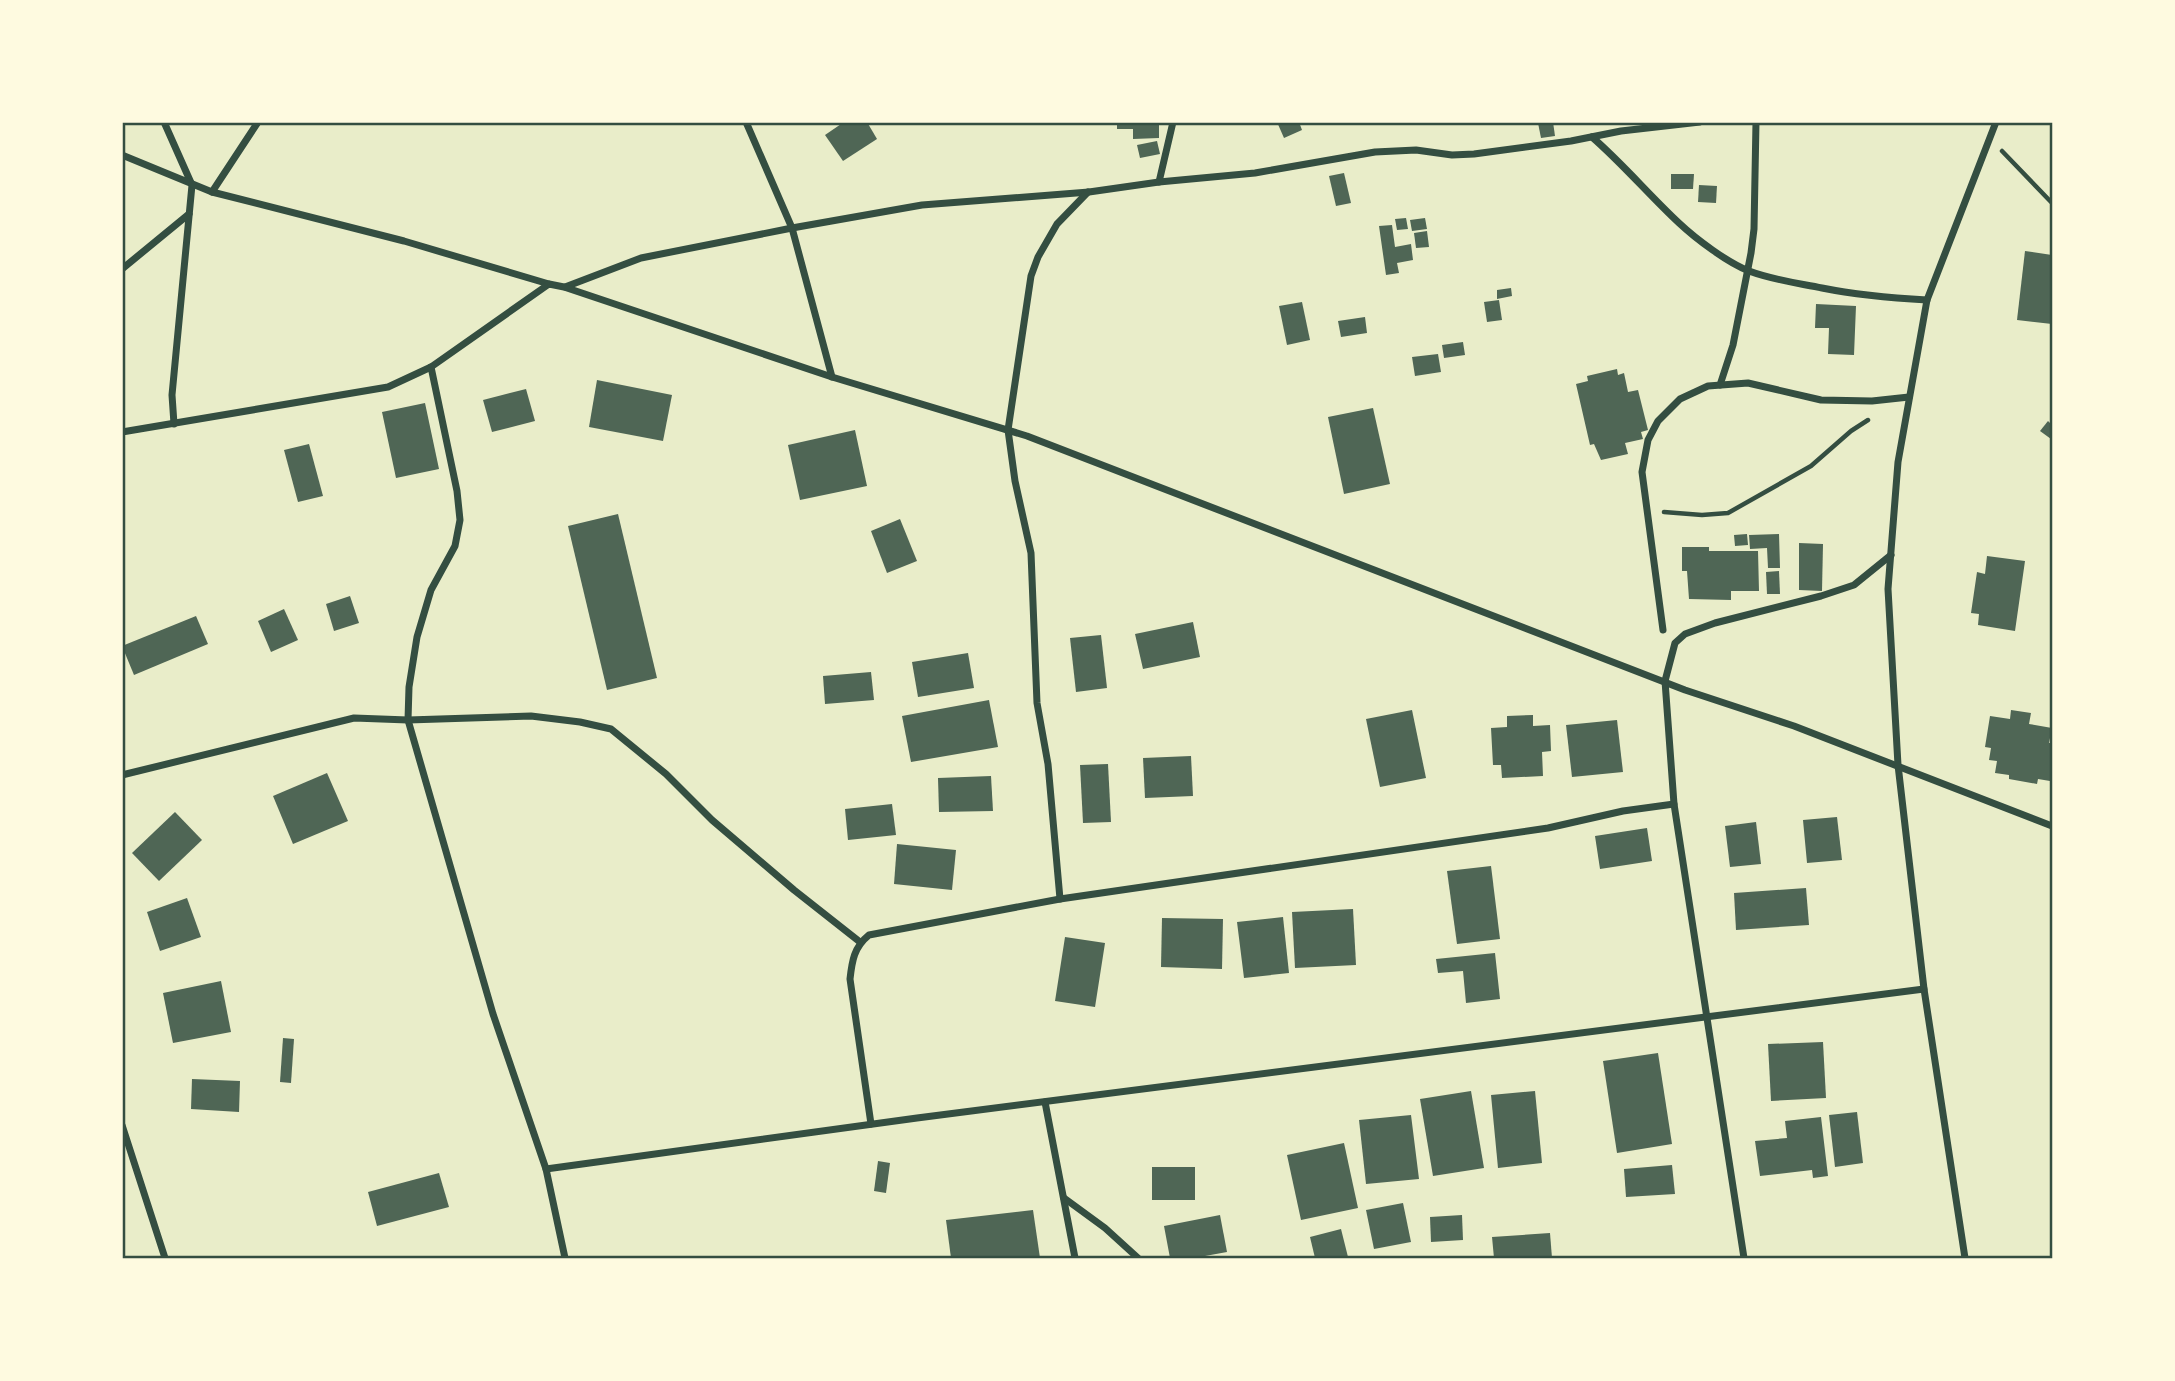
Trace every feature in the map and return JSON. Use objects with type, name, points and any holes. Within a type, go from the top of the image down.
[{"type":"street","points":[[164,122],[192,185],[172,395],[174,424]]},
{"type":"street","points":[[212,192],[258,122]]},
{"type":"street","points":[[746,122],[792,228],[832,377]]},
{"type":"street","points":[[1159,182],[1173,122]]},
{"type":"street","points":[[564,287],[641,258],[922,205],[1089,192],[1255,173],[1375,152],[1416,150],[1452,155],[1474,154],[1621,131],[1700,122]]},
{"type":"street","points":[[1720,385],[1733,345],[1754,229],[1756,122]]},
{"type":"street","points":[[1965,1258],[1924,989],[1898,765],[1888,589],[1898,463],[1927,300],[1996,122]]},
{"type":"street","points":[[1592,136],[1619,160],[1680,224],[1708,247],[1747,270],[1787,283],[1856,295],[1927,300]]},
{"type":"street","points":[[122,155],[212,192],[404,241],[564,287],[832,377],[1041,441],[1665,681],[1898,765],[2053,826]]},
{"type":"street","points":[[1060,899],[1048,764],[1037,703],[1031,553],[1007,430],[1031,276],[1038,257],[1057,224],[1089,192]]},
{"type":"street","points":[[122,269],[189,214]]},
{"type":"street","points":[[122,432],[388,387],[431,367],[549,284]]},
{"type":"street","points":[[431,367],[457,491],[460,520],[455,546],[431,590],[417,637],[409,687],[408,720],[493,1014],[546,1170],[565,1258]]},
{"type":"street","points":[[1663,630],[1642,472],[1648,440],[1658,421],[1680,399],[1708,386],[1748,383],[1821,400],[1872,401],[1909,397]]},
{"type":"street","points":[[1744,1258],[1674,804],[1665,681],[1675,643],[1685,634],[1854,585],[1891,555]]},
{"type":"street","points":[[122,775],[354,718],[408,720],[531,716],[611,729],[666,774],[712,820],[860,942]]},
{"type":"street","points":[[871,1125],[850,979],[852,959],[860,942],[869,935],[884,930],[1060,899],[1548,828],[1623,811],[1674,804]]},
{"type":"street","points":[[546,1170],[1045,1102],[1924,989]]},
{"type":"street","points":[[1045,1102],[1075,1258]]},
{"type":"street","points":[[122,1125],[165,1258]]},
{"type":"street","points":[[1063,1197],[1105,1228],[1138,1258]]},
{"type":"path","points":[[1989,138],[2053,203]]},
{"type":"path","points":[[1646,510],[1702,515],[1728,513],[1811,466],[1851,431],[1894,399]]},
{"type":"building","points":[[844,122],[867,122],[877,139],[843,161],[825,135]]},
{"type":"building","points":[[1117,122],[1159,122],[1159,138],[1133,139],[1133,129],[1117,129]]},
{"type":"building","points":[[1277,122],[1299,122],[1302,130],[1284,138]]},
{"type":"building","points":[[1553,122],[1555,136],[1541,138],[1538,123]]},
{"type":"building","points":[[1157,141],[1160,154],[1140,158],[1137,145]]},
{"type":"building","points":[[1344,173],[1351,203],[1336,206],[1329,176]]},
{"type":"building","points":[[1671,174],[1694,174],[1693,189],[1671,189]]},
{"type":"building","points":[[1699,185],[1717,186],[1716,203],[1698,202]]},
{"type":"building","points":[[1406,218],[1408,229],[1397,230],[1395,219]]},
{"type":"building","points":[[1425,218],[1427,229],[1412,231],[1410,220]]},
{"type":"building","points":[[1392,225],[1395,247],[1411,244],[1413,260],[1397,263],[1399,273],[1386,275],[1379,226]]},
{"type":"building","points":[[1427,231],[1429,247],[1416,248],[1414,233]]},
{"type":"building","points":[[2025,251],[2052,255],[2052,324],[2017,320]]},
{"type":"building","points":[[1511,288],[1512,296],[1497,299],[1497,290]]},
{"type":"building","points":[[1499,300],[1502,320],[1487,322],[1484,302]]},
{"type":"building","points":[[1302,302],[1310,340],[1287,345],[1279,306]]},
{"type":"building","points":[[1816,304],[1856,306],[1854,355],[1828,354],[1829,328],[1815,328]]},
{"type":"building","points":[[1365,317],[1367,333],[1341,337],[1338,321]]},
{"type":"building","points":[[1463,342],[1465,355],[1444,358],[1442,345]]},
{"type":"building","points":[[1438,354],[1441,372],[1415,376],[1412,357]]},
{"type":"building","points":[[1617,369],[1618,375],[1624,373],[1628,392],[1638,390],[1648,430],[1641,432],[1643,439],[1625,443],[1628,454],[1601,460],[1594,444],[1590,445],[1576,384],[1588,381],[1587,376]]},
{"type":"building","points":[[597,380],[672,395],[663,441],[589,427]]},
{"type":"building","points":[[526,389],[535,421],[492,432],[483,400]]},
{"type":"building","points":[[425,403],[439,469],[396,478],[382,412]]},
{"type":"building","points":[[1373,408],[1390,484],[1344,494],[1328,417]]},
{"type":"building","points":[[2048,421],[2052,425],[2051,439],[2040,431]]},
{"type":"building","points":[[855,430],[867,486],[800,500],[788,445]]},
{"type":"building","points":[[309,444],[323,496],[298,502],[284,450]]},
{"type":"building","points":[[618,514],[657,678],[607,690],[568,526]]},
{"type":"building","points":[[900,519],[917,561],[887,573],[871,531]]},
{"type":"building","points":[[1747,534],[1748,545],[1735,546],[1734,535]]},
{"type":"building","points":[[1779,534],[1780,568],[1768,568],[1767,548],[1750,549],[1749,535]]},
{"type":"building","points":[[1799,543],[1823,544],[1822,591],[1799,590]]},
{"type":"building","points":[[1682,547],[1709,547],[1709,551],[1758,551],[1759,591],[1731,591],[1731,600],[1689,599],[1687,571],[1682,571]]},
{"type":"building","points":[[1987,556],[2025,561],[2015,631],[1978,625],[1979,614],[1971,613],[1977,572],[1985,574]]},
{"type":"building","points":[[1779,571],[1780,594],[1767,594],[1766,572]]},
{"type":"building","points":[[350,596],[359,623],[334,631],[326,604]]},
{"type":"building","points":[[284,609],[298,640],[271,652],[258,621]]},
{"type":"building","points":[[196,616],[208,644],[134,675],[122,646]]},
{"type":"building","points":[[1193,622],[1200,657],[1143,669],[1135,634]]},
{"type":"building","points":[[1101,635],[1107,688],[1076,692],[1070,638]]},
{"type":"building","points":[[968,653],[974,688],[918,697],[912,662]]},
{"type":"building","points":[[871,672],[874,700],[825,704],[823,676]]},
{"type":"building","points":[[989,700],[998,747],[911,762],[902,716]]},
{"type":"building","points":[[1412,710],[1426,778],[1380,787],[1366,719]]},
{"type":"building","points":[[2011,710],[2031,713],[2029,724],[2052,728],[2049,743],[2052,743],[2050,781],[2038,779],[2037,784],[2009,779],[2009,775],[1995,773],[1997,761],[1989,760],[1991,748],[1985,747],[1990,716],[2010,719]]},
{"type":"building","points":[[1533,715],[1533,726],[1550,725],[1551,751],[1542,752],[1543,776],[1502,778],[1501,765],[1493,765],[1491,728],[1507,727],[1507,716]]},
{"type":"building","points":[[1617,720],[1623,772],[1572,777],[1566,725]]},
{"type":"building","points":[[1191,756],[1193,796],[1145,798],[1143,758]]},
{"type":"building","points":[[1108,764],[1111,822],[1083,823],[1080,765]]},
{"type":"building","points":[[327,773],[348,821],[293,844],[273,796]]},
{"type":"building","points":[[991,776],[993,811],[939,812],[938,778]]},
{"type":"building","points":[[892,804],[896,835],[848,840],[845,809]]},
{"type":"building","points":[[175,812],[202,840],[159,881],[132,853]]},
{"type":"building","points":[[1837,817],[1842,860],[1807,863],[1803,820]]},
{"type":"building","points":[[1756,822],[1761,864],[1730,867],[1725,826]]},
{"type":"building","points":[[1647,828],[1652,861],[1600,869],[1595,836]]},
{"type":"building","points":[[897,844],[956,850],[952,890],[894,884]]},
{"type":"building","points":[[1491,866],[1500,939],[1457,944],[1447,871]]},
{"type":"building","points":[[1806,888],[1809,925],[1736,930],[1734,893]]},
{"type":"building","points":[[187,898],[201,937],[160,951],[147,912]]},
{"type":"building","points":[[1353,909],[1356,965],[1295,968],[1292,912]]},
{"type":"building","points":[[1283,917],[1289,973],[1244,978],[1237,922]]},
{"type":"building","points":[[1162,918],[1223,919],[1222,969],[1161,967]]},
{"type":"building","points":[[1065,937],[1105,943],[1095,1007],[1055,1001]]},
{"type":"building","points":[[1495,953],[1500,999],[1466,1003],[1463,971],[1438,973],[1436,959]]},
{"type":"building","points":[[221,981],[231,1032],[173,1043],[163,993]]},
{"type":"building","points":[[283,1038],[294,1039],[291,1083],[280,1082]]},
{"type":"building","points":[[1823,1042],[1826,1098],[1771,1101],[1768,1044]]},
{"type":"building","points":[[1658,1053],[1672,1144],[1617,1153],[1603,1061]]},
{"type":"building","points":[[192,1079],[240,1081],[239,1112],[191,1109]]},
{"type":"building","points":[[1471,1091],[1484,1168],[1433,1176],[1420,1099]]},
{"type":"building","points":[[1535,1091],[1542,1163],[1498,1168],[1491,1095]]},
{"type":"building","points":[[1857,1112],[1863,1163],[1835,1167],[1829,1115]]},
{"type":"building","points":[[1411,1115],[1419,1179],[1366,1184],[1359,1120]]},
{"type":"building","points":[[1821,1117],[1828,1176],[1813,1178],[1812,1170],[1760,1176],[1755,1141],[1787,1138],[1785,1121]]},
{"type":"building","points":[[1344,1143],[1358,1208],[1301,1220],[1287,1155]]},
{"type":"building","points":[[878,1161],[890,1163],[886,1193],[874,1191]]},
{"type":"building","points":[[1672,1165],[1675,1194],[1626,1197],[1624,1169]]},
{"type":"building","points":[[1152,1167],[1195,1167],[1195,1200],[1152,1200]]},
{"type":"building","points":[[439,1173],[449,1207],[377,1226],[368,1192]]},
{"type":"building","points":[[1403,1203],[1411,1242],[1374,1249],[1366,1210]]},
{"type":"building","points":[[1033,1210],[1040,1258],[951,1258],[946,1220]]},
{"type":"building","points":[[1220,1215],[1227,1252],[1194,1258],[1170,1258],[1164,1226]]},
{"type":"building","points":[[1462,1215],[1463,1240],[1431,1242],[1430,1217]]},
{"type":"building","points":[[1341,1229],[1348,1257],[1315,1258],[1310,1237]]},
{"type":"building","points":[[1550,1233],[1552,1258],[1494,1258],[1492,1237]]}]
